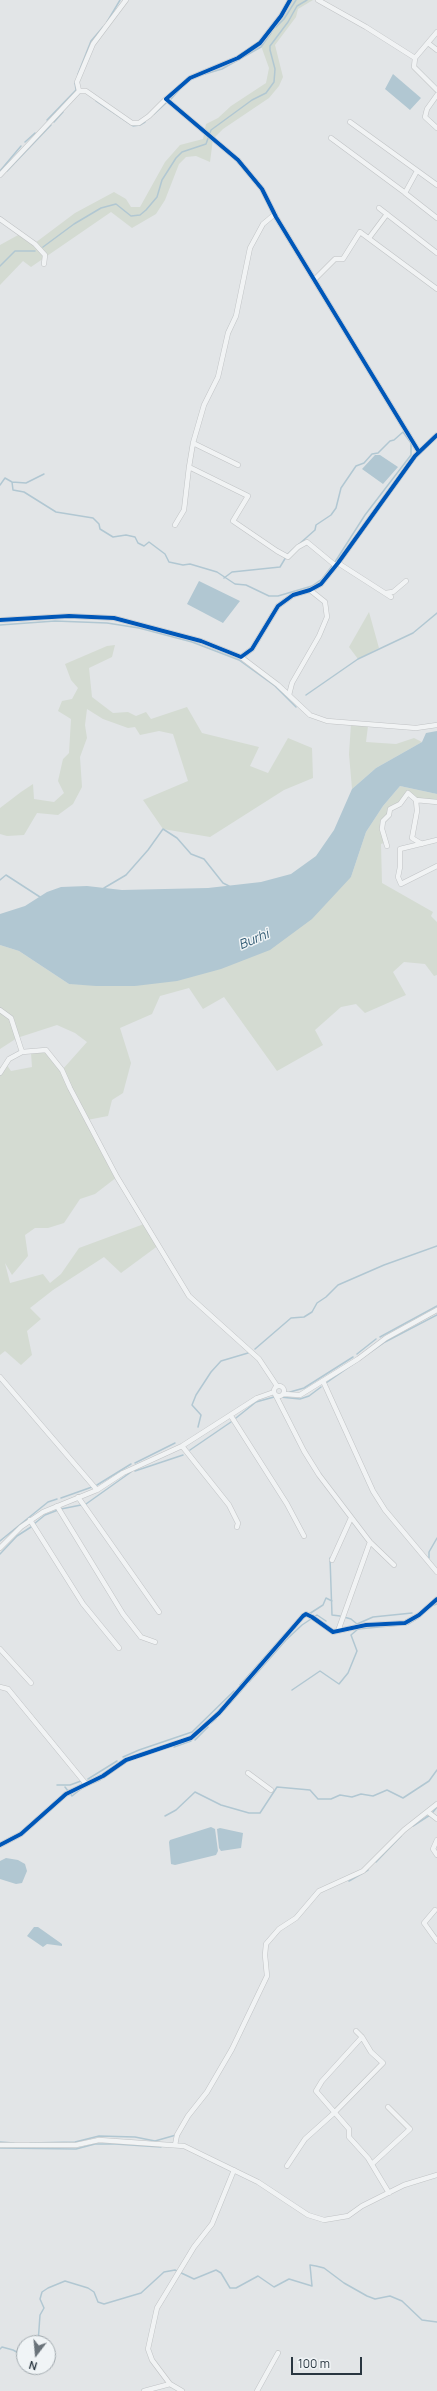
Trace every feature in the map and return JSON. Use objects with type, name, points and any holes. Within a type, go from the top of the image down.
[{"type":"street","points":[[79,91],[77,82],[92,44],[126,0]]},
{"type":"street","points":[[0,175],[79,91],[86,91],[132,123],[139,123],[149,116],[190,78],[238,58],[260,43],[281,16],[290,0]]},
{"type":"street","points":[[318,0],[366,27],[415,58]]},
{"type":"street","points":[[437,32],[415,58],[414,67],[437,90]]},
{"type":"street","points":[[428,42],[437,50]]},
{"type":"street","points":[[437,95],[425,117],[437,128]]},
{"type":"street","points":[[166,99],[238,160],[262,189],[314,280],[419,452]]},
{"type":"street","points":[[350,122],[437,185]]},
{"type":"street","points":[[331,138],[437,218]]},
{"type":"street","points":[[404,192],[417,170]]},
{"type":"street","points":[[379,208],[437,253]]},
{"type":"street","points":[[176,525],[184,510],[193,443],[204,405],[218,377],[228,334],[236,316],[250,248],[263,224],[275,214]]},
{"type":"street","points":[[368,238],[387,214]]},
{"type":"street","points":[[0,219],[35,244],[45,255],[44,264]]},
{"type":"street","points":[[314,280],[335,260],[343,259],[360,232],[437,289]]},
{"type":"street","points":[[241,657],[252,649],[278,606],[293,595],[310,590],[321,584],[337,565],[419,452],[437,435]]},
{"type":"street","points":[[193,443],[238,465]]},
{"type":"street","points":[[189,467],[248,496],[233,521],[277,551],[288,557],[298,546],[307,542],[337,565],[391,597]]},
{"type":"street","points":[[385,593],[393,592],[406,581]]},
{"type":"street","points":[[289,695],[292,683],[319,636],[327,617],[325,602],[310,590]]},
{"type":"street","points":[[0,620],[69,616],[114,618],[201,641],[241,657],[289,695],[310,714],[326,721],[416,728],[437,725]]},
{"type":"street","points":[[388,846],[382,829],[383,820],[389,815],[390,809],[400,804],[408,793],[416,800],[437,802]]},
{"type":"street","points":[[416,800],[417,811],[412,838],[422,844]]},
{"type":"street","points":[[437,840],[400,849],[400,867],[398,878],[401,884],[437,866]]},
{"type":"street","points":[[0,1010],[11,1018],[22,1052]]},
{"type":"street","points":[[0,1073],[9,1059],[22,1052],[46,1050],[62,1070],[121,1184],[189,1296],[260,1359],[277,1386],[283,1388],[283,1394]]},
{"type":"street","points":[[0,1548],[30,1520],[42,1512],[97,1490],[123,1473],[182,1446],[257,1398],[275,1393],[300,1395],[358,1359],[386,1338],[437,1310]]},
{"type":"street","points":[[0,1377],[97,1490]]},
{"type":"street","points":[[323,1381],[373,1491],[384,1510],[437,1572]]},
{"type":"street","points":[[277,1386],[275,1393],[304,1451],[351,1518],[370,1542],[394,1565]]},
{"type":"street","points":[[230,1416],[287,1504],[304,1536]]},
{"type":"street","points":[[182,1446],[230,1505],[238,1523],[237,1527]]},
{"type":"street","points":[[78,1497],[159,1612]]},
{"type":"street","points":[[57,1506],[123,1614],[141,1637],[155,1642]]},
{"type":"street","points":[[332,1560],[351,1518]]},
{"type":"street","points":[[30,1520],[83,1604],[119,1648]]},
{"type":"street","points":[[338,1631],[370,1542]]},
{"type":"street","points":[[0,1845],[22,1834],[66,1794],[103,1776],[126,1760],[154,1749],[183,1742],[200,1732],[219,1713],[306,1614],[329,1631],[338,1631],[366,1625],[405,1623],[419,1615],[437,1599]]},
{"type":"street","points":[[0,1649],[31,1683]]},
{"type":"street","points":[[0,1687],[8,1689],[86,1784]]},
{"type":"street","points":[[248,1773],[271,1790]]},
{"type":"street","points":[[175,2144],[177,2135],[188,2116],[207,2092],[232,2049],[267,1976],[265,1955],[266,1944],[279,1929],[296,1918],[319,1891],[363,1871],[404,1830],[437,1804]]},
{"type":"street","points":[[428,1812],[437,1820]]},
{"type":"street","points":[[437,1840],[433,1849],[437,1855]]},
{"type":"street","points":[[435,1910],[424,1923],[437,1941]]},
{"type":"street","points":[[287,2166],[305,2139],[334,2113],[383,2063],[371,2052],[362,2037],[356,2031]]},
{"type":"street","points":[[362,2037],[322,2081],[316,2091],[348,2129],[349,2136],[372,2164],[389,2193]]},
{"type":"street","points":[[372,2164],[410,2129],[388,2107]]},
{"type":"street","points":[[0,2145],[76,2145],[99,2140],[175,2144],[184,2146],[264,2186],[308,2215],[324,2220],[348,2216],[362,2206],[404,2185],[437,2175]]},
{"type":"street","points":[[182,2391],[170,2384],[152,2360],[148,2349],[158,2308],[194,2247],[212,2224],[234,2170]]},
{"type":"street","points":[[257,2391],[278,2353]]},
{"type":"street","points":[[144,2391],[170,2384]]},
{"type":"shaded area","points":[[290,0],[313,0],[298,9],[296,17],[275,45],[283,77],[279,86],[269,98],[223,129],[213,139],[210,162],[196,156],[186,157],[179,164],[165,200],[156,214],[132,228],[111,212],[31,267],[23,261],[0,285],[0,245],[20,234],[35,243],[75,213],[114,192],[126,199],[131,207],[140,207],[165,162],[180,145],[203,139],[206,124],[218,118],[231,106],[266,83],[269,68],[260,43]]},
{"type":"shaded area","points":[[369,612],[379,648],[358,659],[349,647]]},
{"type":"shaded area","points":[[115,645],[112,657],[89,668],[92,697],[113,713],[128,712],[136,716],[146,712],[151,719],[187,707],[202,733],[259,747],[250,766],[268,773],[288,738],[312,748],[313,778],[284,790],[210,837],[163,829],[143,800],[188,781],[173,734],[159,731],[140,735],[135,727],[128,728],[103,719],[87,709],[85,725],[87,738],[80,757],[82,787],[73,804],[58,815],[37,813],[24,835],[7,836],[0,834],[0,808],[33,784],[34,799],[54,802],[64,793],[58,781],[63,759],[69,753],[71,719],[58,711],[62,701],[72,699],[78,688],[71,680],[65,664],[107,646]]},
{"type":"shaded area","points":[[351,724],[368,726],[366,742],[396,744],[414,738],[422,742],[376,768],[352,789],[349,754]]},
{"type":"shaded area","points":[[400,786],[437,794],[437,802],[416,800],[408,793],[400,804],[390,809],[384,820],[382,829],[386,842],[381,844],[382,883],[433,912],[431,916],[437,922],[437,975],[434,976],[425,964],[404,962],[393,972],[406,995],[365,1013],[356,1004],[341,1007],[315,1030],[323,1045],[277,1071],[224,997],[203,1009],[189,988],[160,996],[152,1014],[120,1028],[131,1063],[123,1093],[112,1100],[108,1116],[87,1120],[117,1177],[95,1194],[80,1199],[64,1223],[48,1228],[35,1228],[25,1235],[28,1256],[12,1275],[5,1263],[10,1283],[43,1274],[50,1283],[61,1274],[79,1248],[144,1224],[159,1245],[121,1273],[104,1257],[53,1290],[30,1308],[41,1319],[27,1331],[32,1355],[21,1365],[5,1351],[0,1355],[0,1067],[6,1064],[11,1071],[32,1067],[31,1053],[46,1050],[62,1070],[87,1042],[75,1033],[57,1025],[17,1038],[0,1049],[0,945],[19,951],[69,984],[135,986],[351,877],[366,832],[383,806]]},
{"type":"water","points":[[393,74],[421,98],[410,110],[385,89]]},
{"type":"water","points":[[375,455],[380,455],[398,467],[383,484],[362,469]]},
{"type":"water","points":[[199,581],[240,601],[223,623],[187,604]]},
{"type":"water","name":"Burhi","points":[[437,731],[437,794],[400,786],[383,806],[366,832],[351,877],[312,919],[270,950],[221,969],[177,981],[135,986],[96,986],[69,984],[19,951],[0,945],[0,914],[25,906],[47,892],[61,887],[87,886],[122,890],[208,888],[261,882],[291,874],[316,856],[334,830],[352,789],[376,768],[422,742],[426,733]]},
{"type":"water","points":[[211,1827],[215,1829],[218,1851],[216,1855],[175,1865],[171,1864],[170,1840]]},
{"type":"water","points":[[220,1828],[243,1833],[241,1848],[221,1851],[219,1848],[217,1829]]},
{"type":"water","points":[[6,1858],[18,1860],[25,1864],[27,1871],[22,1883],[16,1884],[0,1879],[0,1861]]},
{"type":"water","points":[[34,1927],[38,1927],[62,1944],[62,1946],[47,1944],[43,1947],[27,1936]]},
{"type":"waterway","points":[[107,22],[120,0]]},
{"type":"waterway","points":[[276,27],[284,19],[296,0]]},
{"type":"waterway","points":[[43,247],[74,224],[101,208],[116,204],[131,216],[140,215],[146,210],[157,197],[162,180],[176,158],[182,152],[206,144],[211,130],[252,100],[266,93],[274,82],[275,69],[270,46],[288,22],[297,6],[307,0]]},
{"type":"waterway","points":[[78,74],[91,41],[103,27]]},
{"type":"waterway","points":[[205,74],[222,69],[261,47],[271,33]]},
{"type":"waterway","points":[[47,120],[76,90],[75,83]]},
{"type":"waterway","points":[[171,99],[181,88]]},
{"type":"waterway","points":[[96,101],[133,126],[140,125],[145,122]]},
{"type":"waterway","points":[[154,114],[166,103]]},
{"type":"waterway","points":[[54,122],[63,112]]},
{"type":"waterway","points":[[7,171],[51,125]]},
{"type":"waterway","points":[[25,142],[35,133]]},
{"type":"waterway","points":[[0,171],[21,146]]},
{"type":"waterway","points":[[0,266],[15,251],[35,251]]},
{"type":"waterway","points":[[289,553],[315,530],[316,525],[331,515],[336,508],[341,488],[356,466],[364,463],[372,454],[378,453],[390,441],[394,440],[403,432],[411,443],[411,455],[365,515],[335,562]]},
{"type":"waterway","points":[[0,485],[5,478],[12,482],[26,483],[44,474]]},
{"type":"waterway","points":[[12,482],[13,490],[24,492],[56,512],[93,518],[99,524],[100,529],[113,537],[126,535],[135,537],[138,543],[144,546],[149,542],[165,554],[169,562],[183,565],[190,564],[217,572],[235,584],[246,585],[269,596],[278,596],[312,586],[322,579],[332,566]]},
{"type":"waterway","points":[[224,578],[232,572],[280,567],[286,557]]},
{"type":"waterway","points":[[306,695],[358,659],[413,633],[437,613]]},
{"type":"waterway","points":[[0,625],[55,621],[107,623],[139,628],[192,642],[239,660],[275,686],[296,707]]},
{"type":"waterway","points":[[104,888],[126,875],[148,850],[163,829],[177,838],[191,854],[204,859],[223,883],[229,886]]},
{"type":"waterway","points":[[0,880],[6,875],[40,897]]},
{"type":"waterway","points":[[255,1349],[291,1318],[304,1317],[312,1312],[317,1303],[326,1297],[338,1285],[384,1265],[437,1246]]},
{"type":"waterway","points":[[380,1337],[437,1306]]},
{"type":"waterway","points":[[326,1383],[385,1342],[437,1315]]},
{"type":"waterway","points":[[357,1354],[376,1339]]},
{"type":"waterway","points":[[198,1427],[201,1415],[192,1405],[196,1395],[211,1372],[221,1361],[248,1353]]},
{"type":"waterway","points":[[290,1392],[304,1388],[353,1357]]},
{"type":"waterway","points":[[280,1397],[300,1399],[309,1396],[321,1387]]},
{"type":"waterway","points":[[236,1418],[256,1402],[274,1397]]},
{"type":"waterway","points":[[190,1450],[231,1422]]},
{"type":"waterway","points":[[135,1463],[175,1443]]},
{"type":"waterway","points":[[135,1471],[183,1455]]},
{"type":"waterway","points":[[97,1485],[131,1464]]},
{"type":"waterway","points":[[86,1504],[131,1472]]},
{"type":"waterway","points":[[61,1498],[92,1487]]},
{"type":"waterway","points":[[0,1541],[48,1502],[57,1499]]},
{"type":"waterway","points":[[61,1509],[81,1505]]},
{"type":"waterway","points":[[34,1524],[45,1515],[58,1510]]},
{"type":"waterway","points":[[0,1554],[17,1536],[31,1527]]},
{"type":"waterway","points":[[429,1558],[429,1552],[437,1538]]},
{"type":"waterway","points":[[330,1558],[332,1615],[340,1616]]},
{"type":"waterway","points":[[309,1614],[323,1605],[326,1598],[332,1601]]},
{"type":"waterway","points":[[431,1606],[437,1604]]},
{"type":"waterway","points":[[344,1617],[351,1619],[357,1624],[373,1617],[412,1613]]},
{"type":"waterway","points":[[249,1682],[286,1640],[302,1625],[317,1615],[326,1621]]},
{"type":"waterway","points":[[408,1624],[418,1618]]},
{"type":"waterway","points":[[292,1690],[320,1671],[339,1684],[348,1673],[357,1651],[351,1635],[358,1629],[400,1625]]},
{"type":"waterway","points":[[240,1685],[285,1634]]},
{"type":"waterway","points":[[225,1709],[246,1685]]},
{"type":"waterway","points":[[123,1757],[192,1732],[234,1691]]},
{"type":"waterway","points":[[211,1723],[216,1719]]},
{"type":"waterway","points":[[195,1740],[208,1727]]},
{"type":"waterway","points":[[174,1747],[191,1741]]},
{"type":"waterway","points":[[88,1779],[117,1761]]},
{"type":"waterway","points":[[165,1816],[176,1810],[195,1792],[221,1805],[249,1813],[260,1813],[277,1787],[310,1790],[318,1799],[331,1799],[340,1795],[352,1797],[361,1794],[373,1796],[387,1790],[403,1798],[429,1781],[437,1770]]},
{"type":"waterway","points":[[93,1783],[100,1780]]},
{"type":"waterway","points":[[57,1785],[70,1785],[81,1781]]},
{"type":"waterway","points":[[65,1787],[72,1796],[81,1789]]},
{"type":"waterway","points":[[433,1812],[437,1807]]},
{"type":"waterway","points":[[413,1826],[430,1815]]},
{"type":"waterway","points":[[376,1862],[401,1836]]},
{"type":"waterway","points":[[349,1881],[368,1870]]},
{"type":"waterway","points":[[30,2143],[75,2142],[99,2136],[135,2137],[155,2141],[176,2135]]},
{"type":"waterway","points":[[0,2142],[14,2143]]},
{"type":"waterway","points":[[0,2148],[76,2149],[95,2144],[161,2147]]},
{"type":"waterway","points":[[39,2335],[40,2315],[44,2308],[40,2299],[42,2292],[65,2281],[88,2288],[94,2292],[98,2302],[104,2304],[141,2293],[164,2272],[175,2270],[194,2279],[216,2270],[221,2273],[230,2288],[236,2288],[258,2276],[274,2287],[289,2279],[312,2286],[310,2265],[324,2268],[344,2283],[367,2296],[375,2299],[390,2296],[402,2301],[422,2320],[437,2322]]},
{"type":"waterway","points":[[0,2349],[2,2347],[16,2352]]},
{"type":"cycle path","points":[[290,0],[281,16],[260,43],[238,58],[190,78],[166,99],[238,160],[262,189],[276,217],[419,452]]},
{"type":"cycle path","points":[[0,620],[69,616],[114,618],[201,641],[241,657],[252,649],[278,606],[293,595],[310,590],[321,584],[338,563],[415,456],[437,435]]},
{"type":"cycle path","points":[[0,1845],[21,1834],[66,1794],[103,1776],[126,1760],[191,1738],[219,1713],[306,1614],[333,1632],[366,1625],[405,1623],[419,1615],[437,1599]]}]
